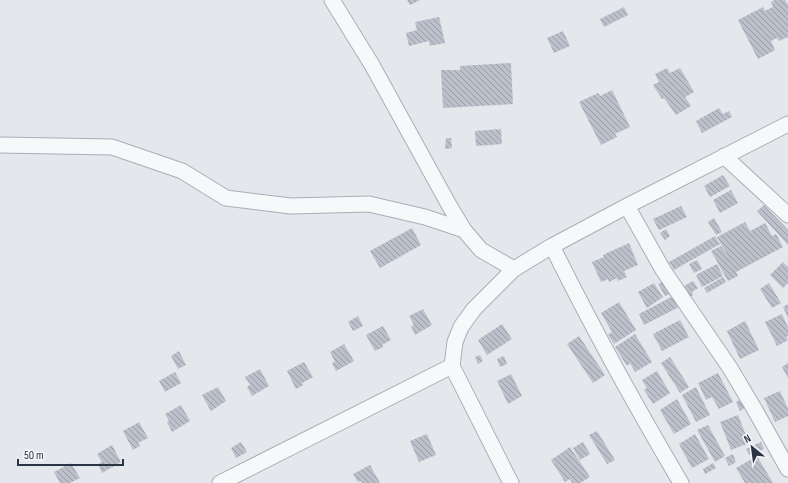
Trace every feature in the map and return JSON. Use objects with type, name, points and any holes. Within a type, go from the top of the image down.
[{"type":"street","points":[[332,0],[376,72],[448,205],[464,230],[481,250],[514,269]]},
{"type":"street","points":[[511,483],[452,366],[455,342],[461,327],[474,309],[514,269],[552,246],[788,124]]},
{"type":"street","points":[[0,145],[112,147],[182,171],[226,198],[291,206],[369,204],[425,217],[464,230]]},
{"type":"street","points":[[724,156],[788,215]]},
{"type":"street","points":[[627,206],[663,270],[730,368],[788,469]]},
{"type":"street","points":[[552,246],[588,318],[645,423],[681,483]]},
{"type":"street","points":[[220,483],[452,366]]},
{"type":"building","points":[[407,0],[420,0],[410,5]]},
{"type":"building","points":[[775,0],[785,0],[788,5],[788,37],[779,41],[777,38],[771,41],[775,50],[758,59],[738,20],[763,7],[765,11],[773,7],[771,2]]},
{"type":"building","points":[[624,7],[628,15],[604,27],[600,19]]},
{"type":"building","points":[[439,17],[445,43],[430,46],[429,41],[409,46],[406,33],[417,30],[415,22]]},
{"type":"building","points":[[563,31],[570,46],[554,53],[547,38]]},
{"type":"building","points":[[511,63],[513,104],[443,108],[441,70],[460,70],[460,66]]},
{"type":"building","points":[[667,68],[670,73],[680,68],[694,92],[685,97],[691,106],[676,115],[664,98],[662,99],[653,85],[659,82],[655,74]]},
{"type":"building","points":[[612,90],[630,127],[615,134],[617,137],[601,145],[579,102],[598,93],[600,96]]},
{"type":"building","points":[[719,108],[723,114],[729,111],[732,117],[702,133],[696,121]]},
{"type":"building","points":[[501,129],[502,144],[476,146],[475,131]]},
{"type":"building","points":[[446,138],[451,138],[452,148],[445,149]]},
{"type":"building","points":[[723,175],[730,186],[710,197],[704,186]]},
{"type":"building","points":[[731,190],[738,203],[720,213],[713,200]]},
{"type":"building","points":[[764,205],[788,230],[788,245],[757,211]]},
{"type":"building","points":[[681,206],[687,217],[659,230],[653,219]]},
{"type":"building","points":[[714,218],[722,232],[716,235],[708,222]]},
{"type":"building","points":[[745,222],[750,231],[765,223],[772,236],[776,234],[783,247],[736,272],[738,276],[728,281],[711,251],[721,246],[728,256],[717,237]]},
{"type":"building","points":[[412,228],[421,245],[380,268],[370,251]]},
{"type":"building","points":[[666,229],[670,236],[665,240],[660,233]]},
{"type":"building","points":[[715,236],[720,244],[674,270],[669,262]]},
{"type":"building","points":[[629,243],[638,265],[624,271],[627,277],[618,281],[617,278],[609,282],[608,279],[601,282],[592,262],[604,257],[603,255]]},
{"type":"building","points":[[697,260],[702,269],[694,273],[689,264]]},
{"type":"building","points":[[783,262],[788,267],[788,283],[783,288],[770,275]]},
{"type":"building","points":[[717,264],[723,276],[702,287],[696,275]]},
{"type":"building","points":[[723,277],[726,282],[707,293],[704,288]]},
{"type":"building","points":[[693,281],[698,288],[692,292],[693,295],[687,299],[682,291],[686,289],[684,286]]},
{"type":"building","points":[[663,282],[670,294],[665,296],[658,284]]},
{"type":"building","points":[[654,283],[663,297],[647,308],[638,292]]},
{"type":"building","points":[[769,283],[781,303],[772,308],[760,289]]},
{"type":"building","points":[[673,296],[679,307],[644,325],[639,314]]},
{"type":"building","points":[[619,302],[636,330],[614,344],[608,335],[612,332],[601,313]]},
{"type":"building","points":[[788,304],[788,318],[783,307]]},
{"type":"building","points":[[423,309],[432,325],[415,335],[411,326],[414,325],[409,316]]},
{"type":"building","points":[[782,314],[788,327],[788,336],[786,337],[788,340],[777,346],[765,322]]},
{"type":"building","points":[[358,316],[363,326],[353,331],[348,322]]},
{"type":"building","points":[[680,320],[689,337],[662,351],[653,334]]},
{"type":"building","points":[[745,321],[759,350],[740,359],[727,331]]},
{"type":"building","points":[[502,324],[512,339],[487,355],[478,340]]},
{"type":"building","points":[[383,326],[391,340],[382,345],[383,347],[375,351],[366,335]]},
{"type":"building","points":[[635,334],[652,362],[635,372],[630,363],[627,366],[615,347]]},
{"type":"building","points":[[579,336],[605,375],[593,383],[567,344]]},
{"type":"building","points":[[344,344],[354,361],[336,371],[332,363],[335,362],[330,352]]},
{"type":"building","points":[[179,351],[186,365],[178,369],[171,356]]},
{"type":"building","points":[[480,355],[483,361],[478,364],[475,357]]},
{"type":"building","points":[[504,356],[507,364],[500,367],[497,359]]},
{"type":"building","points":[[670,357],[689,387],[680,393],[661,363]]},
{"type":"building","points":[[304,362],[313,377],[302,383],[303,385],[296,389],[287,371]]},
{"type":"building","points":[[788,363],[788,378],[782,367]]},
{"type":"building","points":[[260,369],[269,386],[252,396],[247,387],[250,385],[245,377]]},
{"type":"building","points":[[657,371],[670,393],[653,404],[644,390],[647,388],[642,380]]},
{"type":"building","points":[[175,372],[181,383],[165,392],[159,381]]},
{"type":"building","points":[[718,373],[733,402],[719,409],[712,397],[706,400],[698,383]]},
{"type":"building","points":[[511,374],[522,396],[508,404],[497,381]]},
{"type":"building","points":[[218,387],[226,401],[211,411],[202,395]]},
{"type":"building","points":[[696,387],[710,415],[696,422],[682,395]]},
{"type":"building","points":[[780,391],[788,409],[788,416],[775,422],[764,398]]},
{"type":"building","points":[[744,398],[748,406],[740,411],[736,402]]},
{"type":"building","points":[[677,399],[691,424],[674,434],[660,410]]},
{"type":"building","points":[[181,405],[190,421],[172,432],[165,414]]},
{"type":"building","points":[[738,415],[749,443],[731,450],[720,422]]},
{"type":"building","points":[[139,422],[148,438],[138,443],[140,446],[133,450],[123,431]]},
{"type":"building","points":[[708,425],[725,456],[715,462],[697,430]]},
{"type":"building","points":[[597,431],[615,460],[607,464],[589,435]]},
{"type":"building","points":[[427,434],[436,455],[419,462],[410,441]]},
{"type":"building","points":[[695,434],[709,459],[692,468],[679,444]]},
{"type":"building","points":[[241,442],[247,452],[236,458],[231,448]]},
{"type":"building","points":[[583,442],[590,454],[580,460],[573,448]]},
{"type":"building","points":[[761,442],[764,449],[749,455],[746,449]]},
{"type":"building","points":[[112,445],[121,462],[102,473],[98,464],[102,462],[97,454]]},
{"type":"building","points":[[570,447],[590,477],[580,483],[572,483],[570,479],[565,482],[551,460]]},
{"type":"building","points":[[733,454],[736,462],[729,466],[725,458]]},
{"type":"building","points":[[757,456],[773,483],[745,483],[736,468]]},
{"type":"building","points":[[71,463],[80,478],[70,483],[60,483],[54,472]]},
{"type":"building","points":[[713,463],[716,468],[705,474],[703,469]]},
{"type":"building","points":[[370,465],[380,483],[358,482],[353,474]]}]
